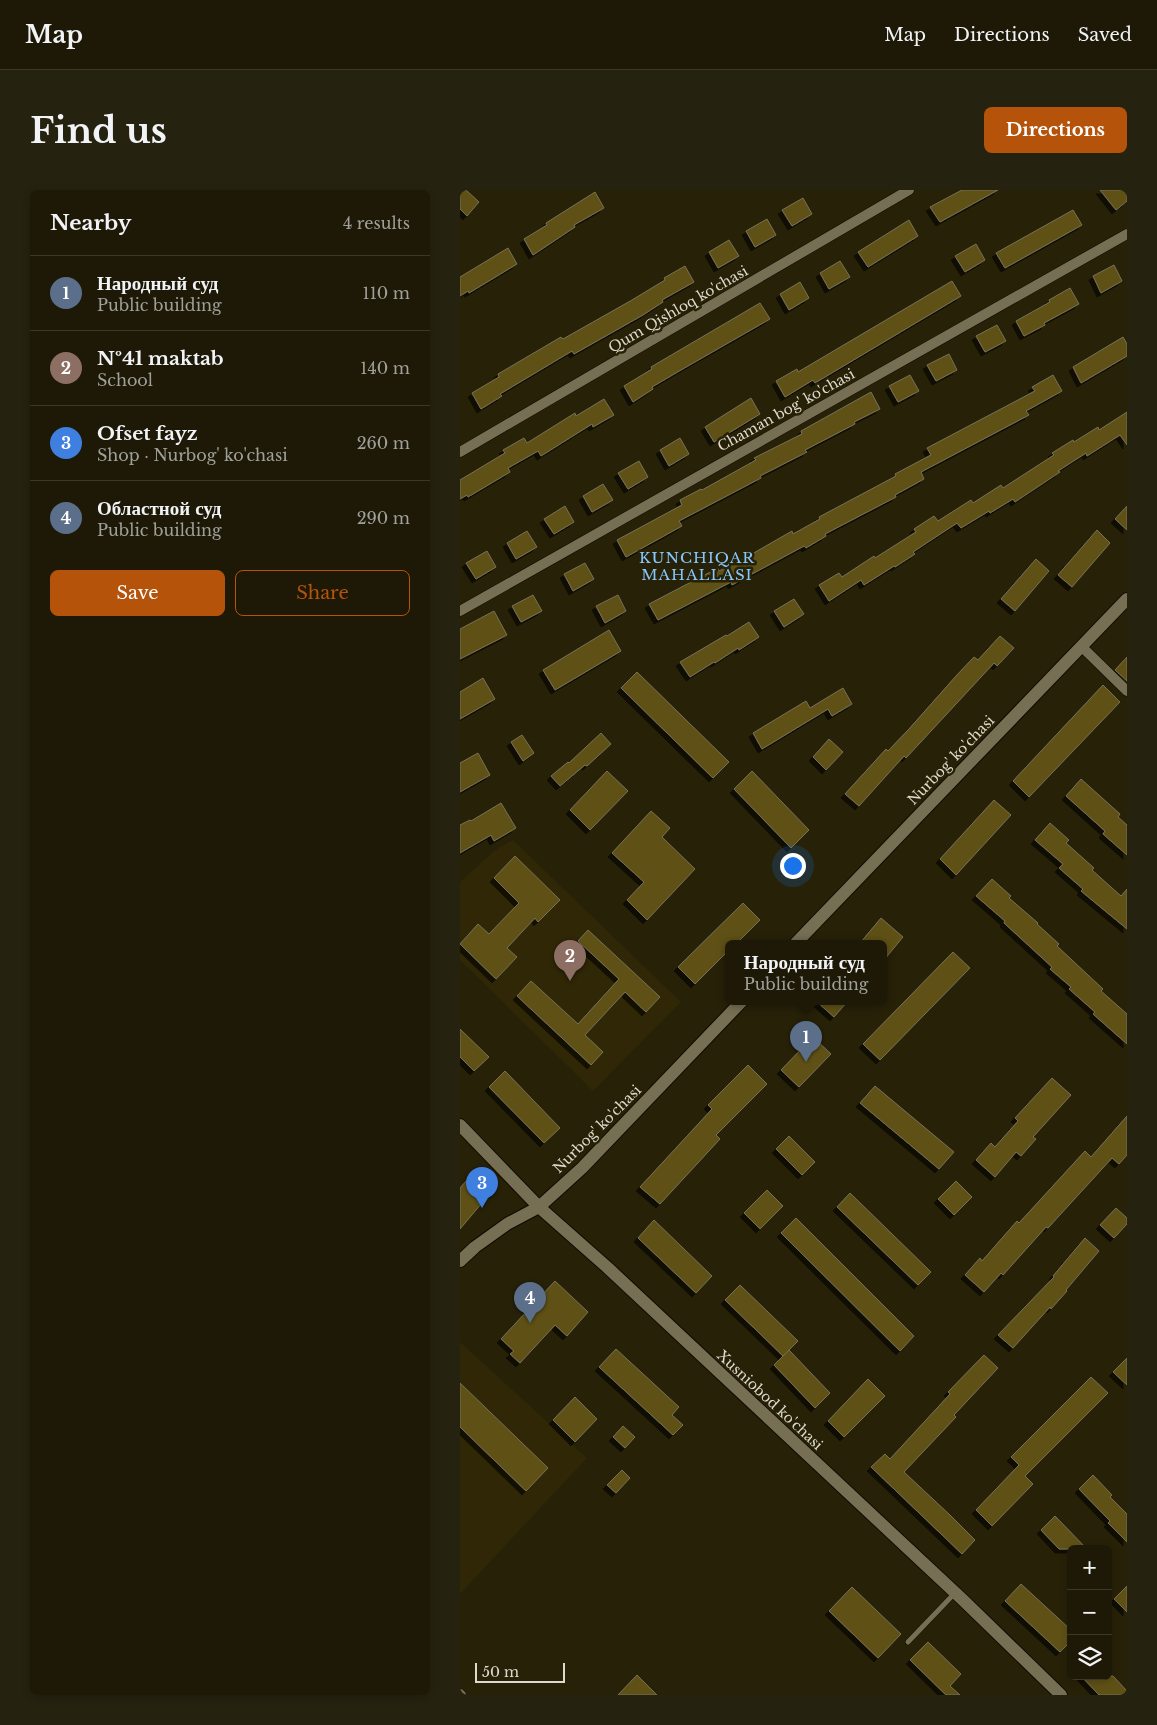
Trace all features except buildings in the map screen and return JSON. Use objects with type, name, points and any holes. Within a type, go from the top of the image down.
[{"type":"street","name":"Qum Qishloq ko'chasi","points":[[460,452],[909,190]]},
{"type":"street","name":"Chaman bog' ko'chasi","points":[[460,611],[1127,234]]},
{"type":"street","name":"Nurbog' ko'chasi","points":[[799,940],[1127,598]]},
{"type":"street","points":[[1081,646],[1127,691]]},
{"type":"street","name":"Nurbog' ko'chasi","points":[[460,1261],[475,1247],[507,1224],[539,1207],[582,1168],[738,1005]]},
{"type":"street","name":"Xusniobod ko'chasi","points":[[460,1125],[539,1207],[622,1281],[1061,1695]]},
{"type":"lane","points":[[908,1642],[955,1593]]},
{"type":"shaded area","points":[[513,840],[681,1002],[593,1091],[460,960],[460,882],[494,851]]},
{"type":"shaded area","points":[[460,1342],[587,1458],[460,1594]]},
{"type":"place","name":"№41 maktab","points":[[570,981]]},
{"type":"place","name":"Народный суд","points":[[806,1062]]},
{"type":"place","name":"Ofset fayz","points":[[482,1208]]},
{"type":"place","name":"Областной суд","points":[[530,1323]]},
{"type":"district","name":"KUNCHIQAR MAHALLASI","points":[[697,566]]}]
